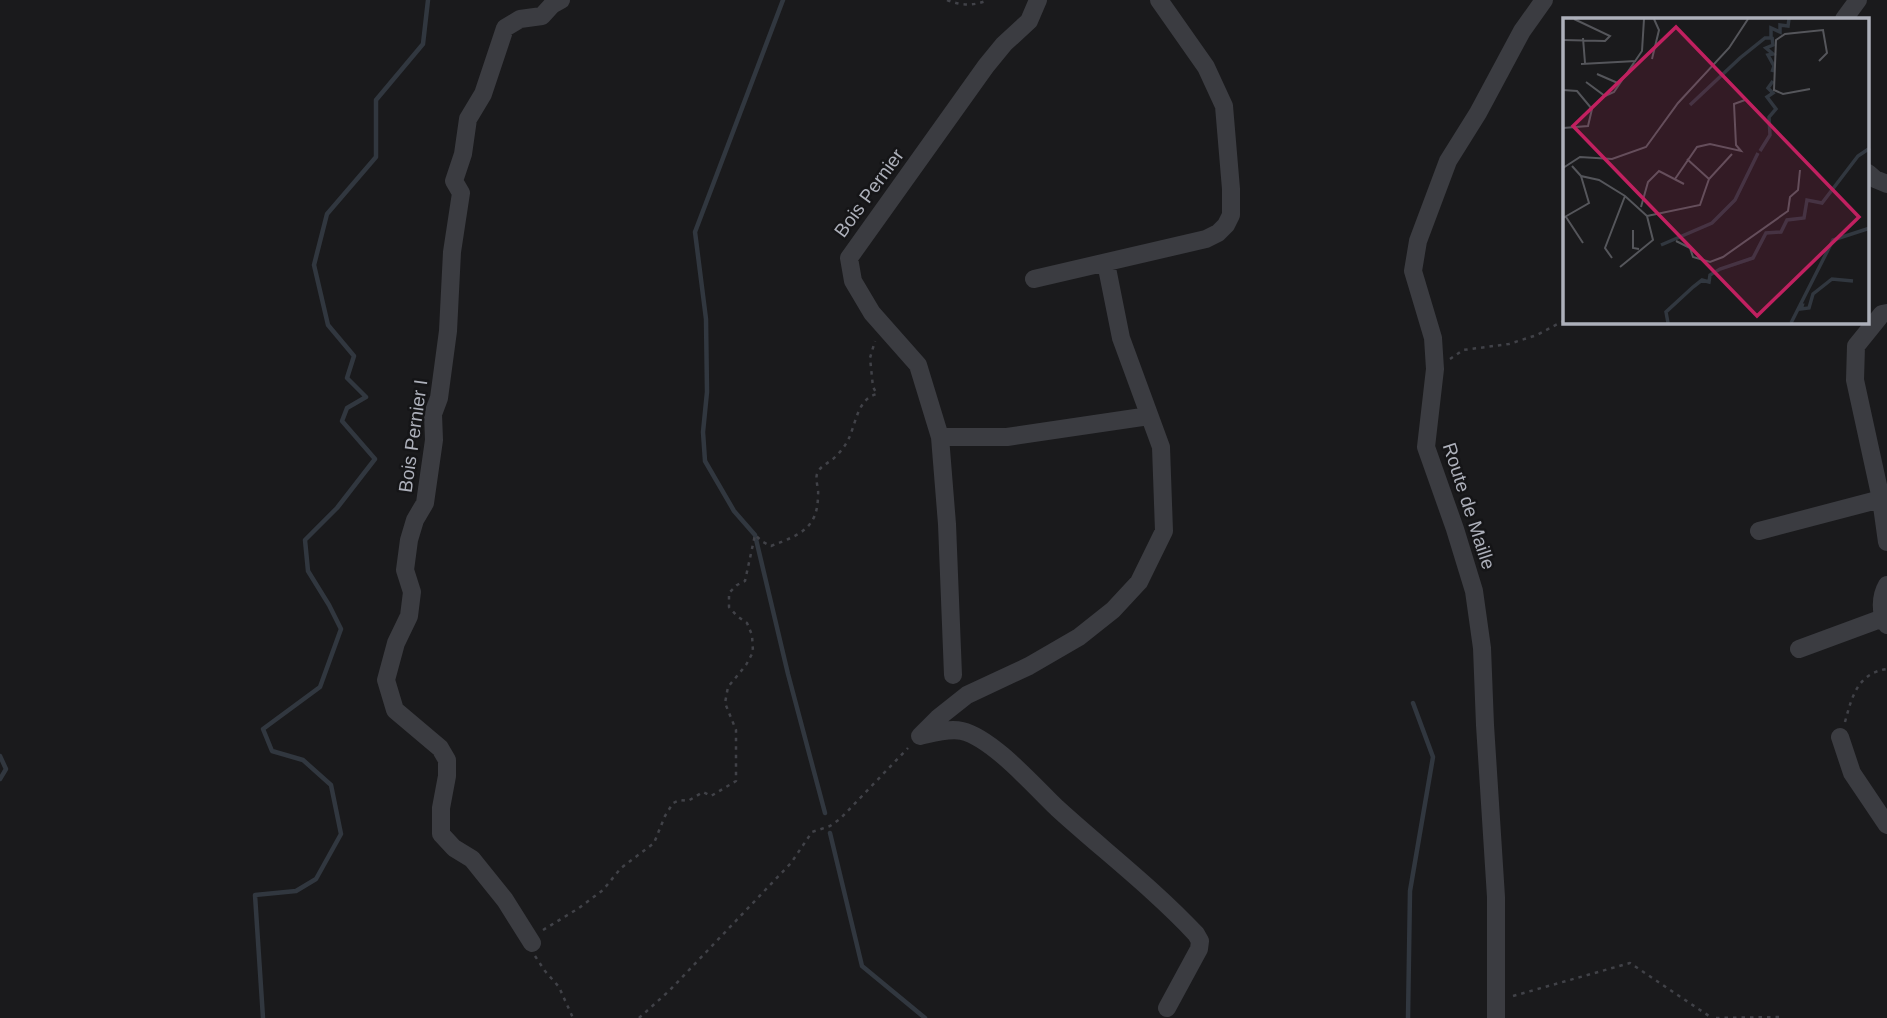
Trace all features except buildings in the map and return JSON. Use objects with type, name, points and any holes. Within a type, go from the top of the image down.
[{"type":"street","name":"Bois Pernier I","points":[[532,943],[505,900],[472,859],[454,848],[441,834],[441,808],[447,760],[440,748],[395,710],[386,680],[396,643],[409,616],[412,592],[405,570],[407,550],[415,520],[425,503],[434,440],[433,414],[439,398],[448,331],[452,252],[461,193],[454,181],[463,155],[468,119],[483,94],[505,28],[520,19],[542,16],[561,0]]},
{"type":"street","name":"Bois Pernier","points":[[954,676],[940,436],[918,365],[872,313],[853,281],[849,258],[986,66],[1028,21],[1038,0]]},
{"type":"street","points":[[1034,279],[1206,239],[1218,233],[1231,215],[1224,106],[1206,66],[1159,0]]},
{"type":"street","name":"Route de Maille","points":[[1496,1009],[1496,897],[1482,648],[1474,591],[1426,447],[1435,369],[1433,338],[1413,271],[1418,241],[1448,161],[1478,113],[1522,31],[1544,0]]},
{"type":"street","points":[[1845,18],[1858,0]]},
{"type":"street","points":[[1870,175],[1887,184]]},
{"type":"street","points":[[920,736],[967,695],[1029,666],[1079,638],[1113,610],[1139,582],[1164,531],[1161,447],[1121,338],[1106,263]]},
{"type":"street","points":[[1887,313],[1882,314],[1856,346],[1855,380],[1879,443],[1881,499],[1887,542]]},
{"type":"street","points":[[940,436],[1007,437],[1149,416]]},
{"type":"street","points":[[1759,531],[1881,499]]},
{"type":"street","points":[[1799,649],[1885,622],[1882,598],[1887,585]]},
{"type":"street","points":[[959,730],[960,715],[967,695]]},
{"type":"street","points":[[920,736],[959,730],[981,739],[1148,886],[1196,934],[1200,941],[1199,949],[1167,1008]]},
{"type":"street","points":[[1840,737],[1852,773],[1887,825]]},
{"type":"path","points":[[947,0],[962,5],[975,5],[989,0]]},
{"type":"path","points":[[573,1018],[559,987],[536,959],[532,943],[544,929],[603,890],[621,868],[654,843],[673,803],[688,801],[703,792],[711,796],[736,781],[736,730],[725,703],[728,687],[753,652],[752,635],[747,623],[729,607],[729,593],[745,581],[755,535],[771,546],[803,531],[816,517],[819,491],[816,477],[820,469],[835,457],[849,438],[862,405],[870,395],[877,394],[873,387],[870,358],[877,332],[877,317]]},
{"type":"path","points":[[1435,369],[1463,350],[1509,344],[1537,335],[1563,321]]},
{"type":"path","points":[[1840,737],[1849,706],[1860,683],[1873,671],[1887,669]]},
{"type":"path","points":[[639,1018],[669,991],[791,863],[812,832],[830,826],[840,819],[920,736]]},
{"type":"path","points":[[1496,1009],[1630,963],[1714,1018],[1783,1018]]},
{"type":"waterway","points":[[263,1018],[255,895],[296,891],[316,879],[341,834],[331,785],[303,760],[272,751],[263,729],[320,687],[341,629],[308,571],[305,540],[337,508],[375,459],[342,421],[347,408],[366,397],[347,378],[354,356],[328,325],[314,265],[327,214],[376,157],[376,100],[423,44],[428,0]]},
{"type":"waterway","points":[[783,0],[695,232],[706,319],[707,392],[703,432],[705,461],[734,511],[755,535],[825,813]]},
{"type":"waterway","points":[[1408,1018],[1410,891],[1433,757],[1413,703]]},
{"type":"waterway","points":[[0,756],[6,769],[0,779]]},
{"type":"waterway","points":[[830,833],[862,966],[925,1018]]}]
